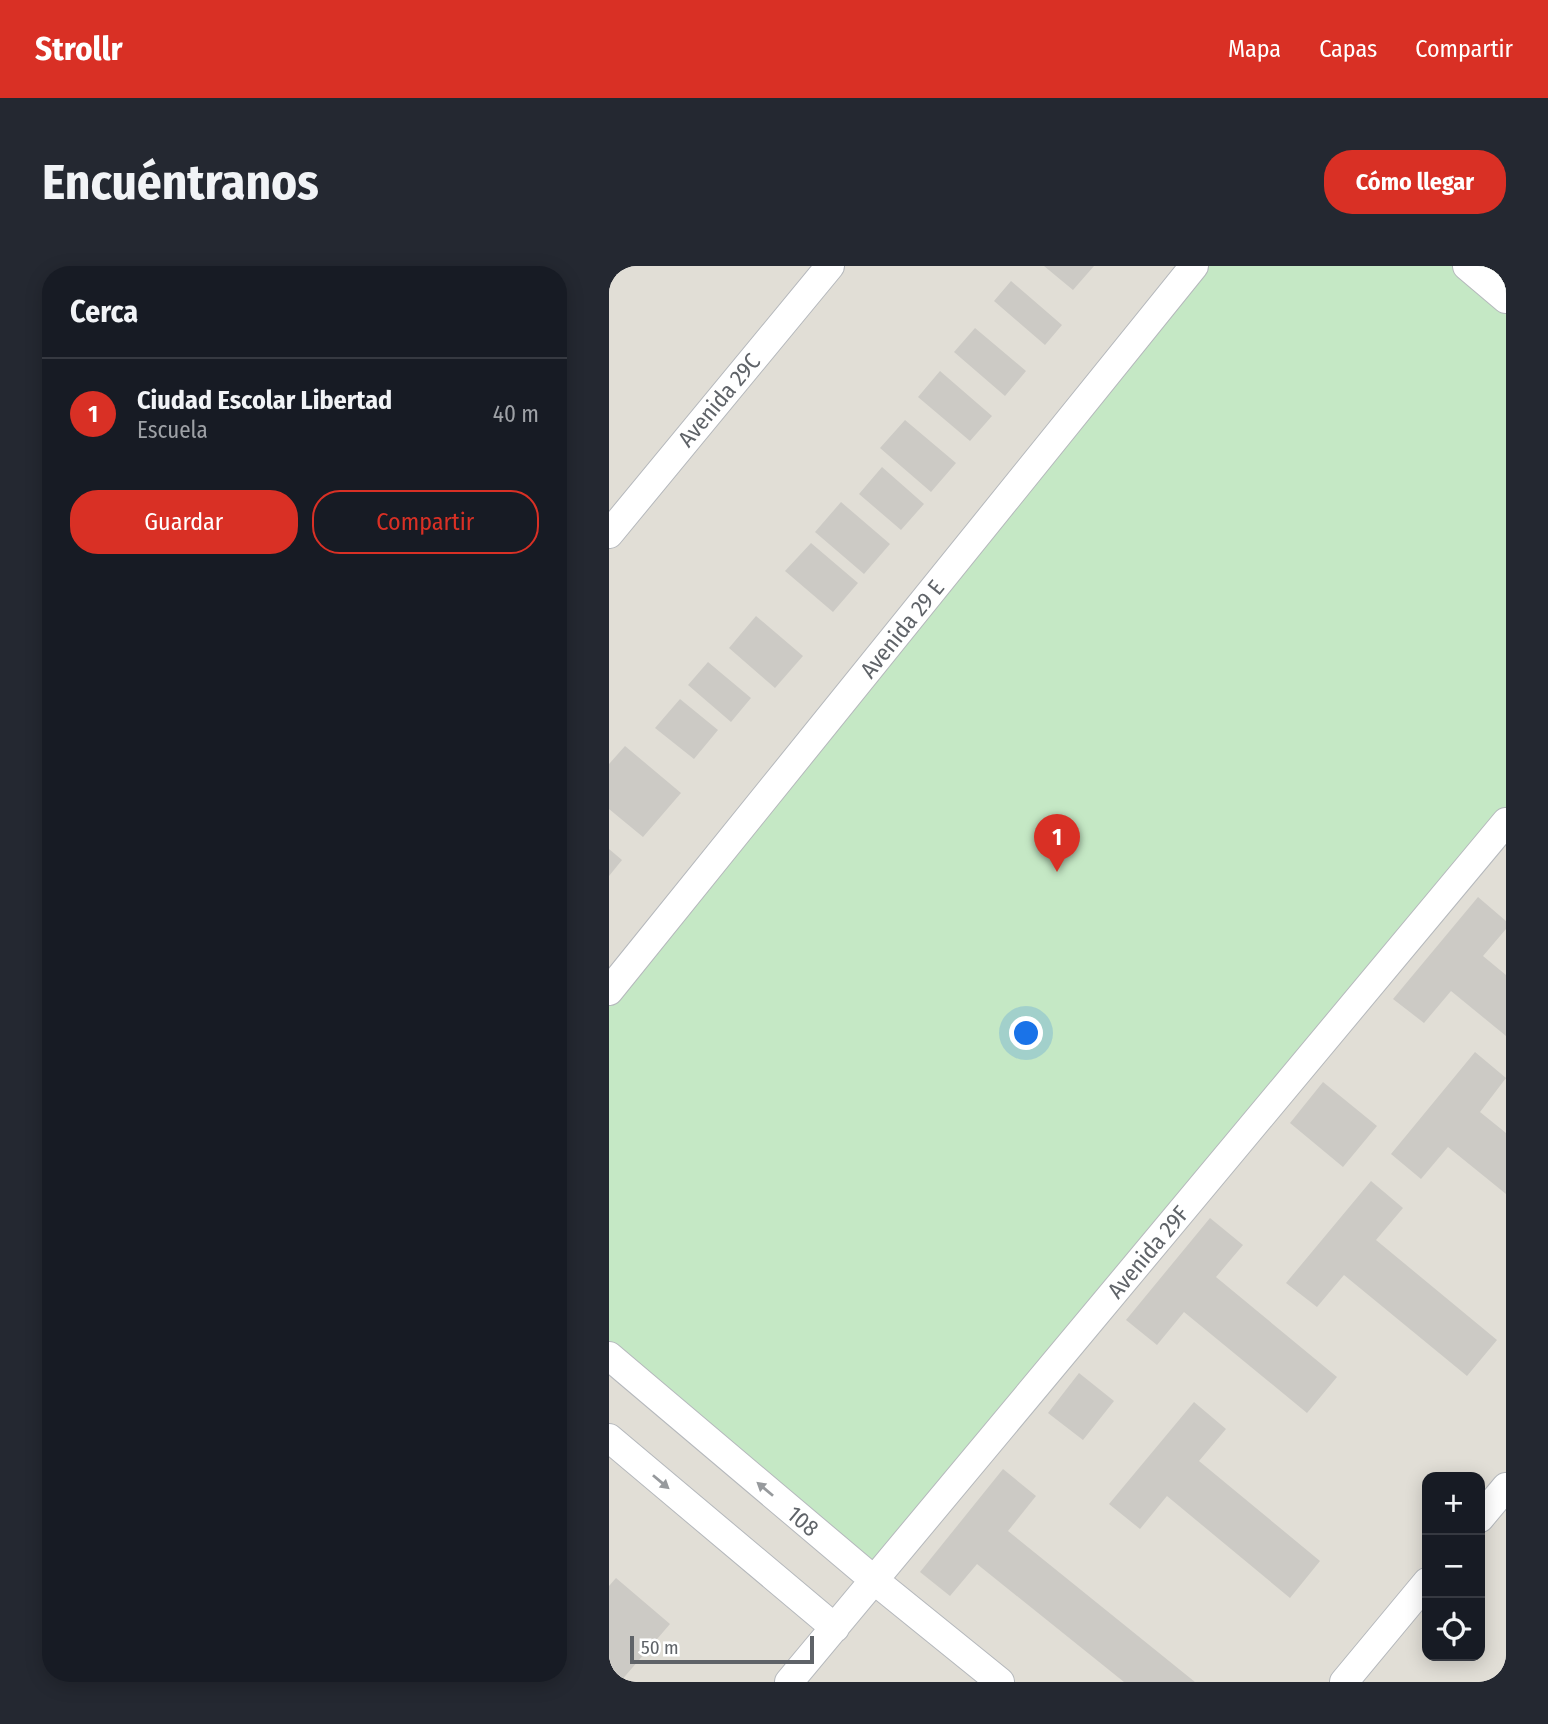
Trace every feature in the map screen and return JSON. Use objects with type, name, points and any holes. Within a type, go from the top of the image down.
[{"type":"street","name":"Avenida 29C","points":[[609,534],[830,266]]},
{"type":"street","name":"Avenida 29 E","points":[[609,991],[1194,266]]},
{"type":"street","points":[[1467,266],[1506,299]]},
{"type":"street","name":"Avenida 29F","points":[[789,1682],[1506,822]]},
{"type":"street","name":"108","points":[[609,1356],[873,1580],[1000,1682]]},
{"type":"street","points":[[609,1438],[835,1628]]},
{"type":"street","points":[[1485,1512],[1506,1487]]},
{"type":"street","points":[[1344,1682],[1422,1588]]},
{"type":"shaded area","points":[[609,266],[1506,266],[1506,1682],[609,1682]]},
{"type":"green space","points":[[1194,266],[1506,266],[1506,822],[874,1580],[609,1356],[609,991]]},
{"type":"building","points":[[1044,266],[1094,266],[1073,290]]},
{"type":"building","points":[[1011,281],[1062,325],[1045,345],[994,301]]},
{"type":"building","points":[[975,328],[1026,371],[1005,396],[954,352]]},
{"type":"building","points":[[940,371],[992,416],[970,441],[918,397]]},
{"type":"building","points":[[905,420],[956,463],[931,492],[880,448]]},
{"type":"building","points":[[882,467],[924,504],[901,530],[859,494]]},
{"type":"building","points":[[841,502],[890,544],[864,574],[815,532]]},
{"type":"building","points":[[811,543],[858,583],[833,612],[785,571]]},
{"type":"building","points":[[756,616],[803,656],[775,688],[729,648]]},
{"type":"building","points":[[708,662],[751,698],[731,722],[688,685]]},
{"type":"building","points":[[680,699],[718,730],[694,759],[655,728]]},
{"type":"building","points":[[625,746],[681,793],[643,837],[609,809],[609,764]]},
{"type":"building","points":[[609,849],[622,860],[609,876]]},
{"type":"building","points":[[1478,897],[1506,921],[1506,929],[1483,956],[1506,975],[1506,1036],[1451,991],[1424,1023],[1393,999]]},
{"type":"building","points":[[1475,1052],[1506,1078],[1480,1112],[1506,1133],[1506,1194],[1448,1147],[1421,1179],[1391,1154]]},
{"type":"building","points":[[1323,1082],[1377,1126],[1343,1167],[1290,1123]]},
{"type":"building","points":[[1371,1181],[1403,1208],[1376,1240],[1497,1340],[1467,1376],[1344,1275],[1317,1307],[1286,1283]]},
{"type":"building","points":[[1210,1218],[1243,1245],[1216,1277],[1337,1377],[1307,1413],[1184,1312],[1157,1345],[1126,1320]]},
{"type":"building","points":[[1079,1373],[1114,1401],[1083,1440],[1048,1413]]},
{"type":"building","points":[[1194,1402],[1226,1429],[1199,1461],[1320,1561],[1290,1598],[1167,1496],[1140,1529],[1109,1504]]},
{"type":"building","points":[[1003,1469],[1036,1496],[1008,1531],[1195,1682],[1124,1682],[977,1564],[950,1596],[920,1572]]},
{"type":"building","points":[[616,1578],[670,1624],[620,1682],[609,1682],[609,1586]]},
{"type":"place","name":"Ciudad Escolar Libertad","points":[[1057,872]]}]
